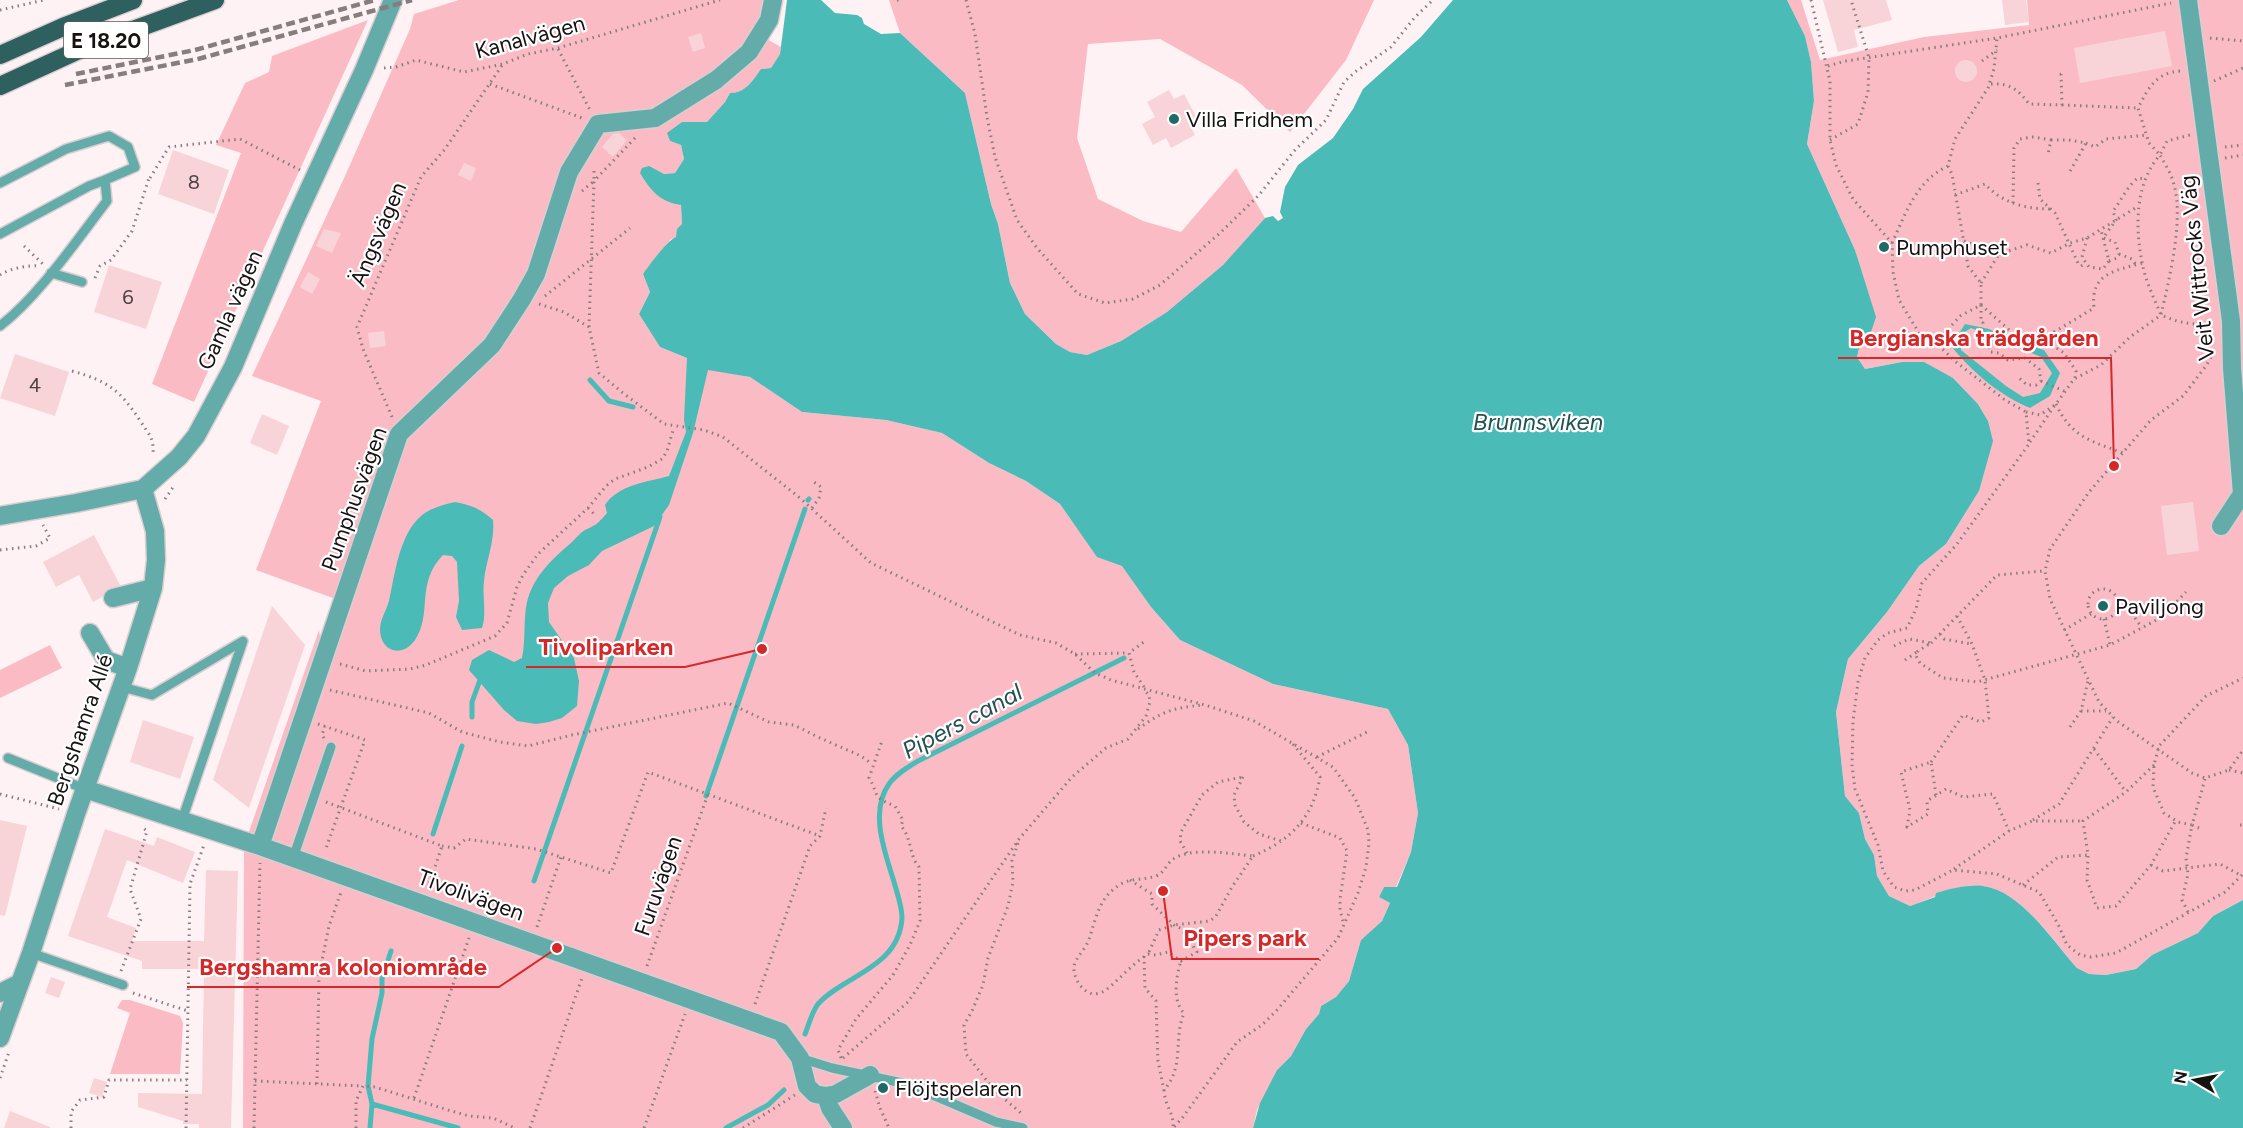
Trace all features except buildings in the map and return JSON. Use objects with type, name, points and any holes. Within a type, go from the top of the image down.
[{"type":"main road","name":"E 18.20","points":[[0,55],[133,0]]},
{"type":"main road","name":"E 18.20","points":[[0,86],[81,49],[215,0]]},
{"type":"street","name":"Gamla vägen","points":[[143,489],[179,457],[196,436],[232,367],[393,0]]},
{"type":"street","points":[[598,124],[655,118],[716,80],[749,52],[769,20],[773,0]]},
{"type":"street","name":"Veit Wittrocks Väg","points":[[2182,1],[2193,36],[2231,321],[2232,368],[2242,494],[2221,525]]},
{"type":"street","name":"Pumphusvägen","points":[[260,846],[399,434],[492,345],[536,274],[569,172],[598,124]]},
{"type":"street","points":[[0,516],[143,489]]},
{"type":"street","name":"Bergshamra Allé","points":[[0,1038],[31,953],[76,814],[129,668],[153,588],[156,560],[155,531],[143,489]]},
{"type":"street","points":[[113,598],[153,588]]},
{"type":"street","points":[[90,633],[106,660],[129,668]]},
{"type":"street","name":"Tivolivägen","points":[[85,789],[182,819],[347,876],[781,1032],[800,1058],[807,1086]]},
{"type":"street","points":[[0,993],[20,983]]},
{"type":"street","points":[[828,1102],[836,1094],[870,1076]]},
{"type":"street","points":[[807,1086],[828,1102],[843,1128]]},
{"type":"lane","points":[[0,183],[66,149],[109,136],[128,147],[135,167],[89,186],[0,234]]},
{"type":"lane","points":[[0,326],[51,273],[106,201],[105,180]]},
{"type":"lane","points":[[51,273],[82,282]]},
{"type":"lane","points":[[122,687],[152,695],[243,641],[182,819]]},
{"type":"lane","points":[[293,858],[331,747]]},
{"type":"lane","points":[[8,758],[85,789]]},
{"type":"lane","points":[[31,953],[120,984]]},
{"type":"lane","points":[[800,1058],[832,1068],[907,1084],[996,1122],[1023,1128]]},
{"type":"path","points":[[0,10],[44,0]]},
{"type":"path","name":"Kanalvägen","points":[[375,69],[396,67],[416,60],[464,72],[503,64],[528,54],[558,48],[720,0]]},
{"type":"path","points":[[897,0],[903,0]]},
{"type":"path","points":[[966,0],[975,34],[995,157],[1017,220],[1036,248],[1078,294],[1105,303],[1133,299],[1160,285],[1220,234],[1258,195],[1294,151],[1326,120],[1344,82],[1391,47],[1415,17],[1433,0]]},
{"type":"path","points":[[1810,0],[1830,81],[1830,140],[1836,165],[1853,199],[1892,243]]},
{"type":"path","points":[[1830,140],[1858,124],[1868,92],[1869,58],[1851,0]]},
{"type":"path","points":[[1827,66],[1997,38],[2182,1]]},
{"type":"path","points":[[2193,36],[2243,40]]},
{"type":"path","points":[[1981,283],[1968,266],[1948,166],[1955,139],[1988,88],[1997,50],[1997,38]]},
{"type":"path","points":[[558,48],[598,124]]},
{"type":"path","points":[[1982,61],[1997,50]]},
{"type":"path","name":"Ängsvägen","points":[[399,434],[363,349],[357,327],[421,177],[445,149],[503,64]]},
{"type":"path","points":[[2113,717],[2059,804],[2009,831],[1953,870],[1915,890],[1905,891],[1894,887],[1883,871],[1878,845],[1856,789],[1853,773],[1853,721],[1858,682],[1865,658],[1878,640],[1888,633],[1907,628],[1916,609],[1922,583],[1957,544],[2074,379],[2101,365],[2130,337],[2161,315],[2172,269],[2177,218],[2174,185],[2160,155],[2149,143],[2138,108],[2151,82],[2174,71],[2198,78],[2243,68]]},
{"type":"path","points":[[2062,73],[2062,105]]},
{"type":"path","points":[[1990,84],[2003,83],[2018,90],[2029,104],[2138,108]]},
{"type":"path","points":[[489,84],[598,124]]},
{"type":"path","points":[[655,118],[594,181],[589,327],[599,372],[664,424],[704,430],[723,437],[812,508],[871,562],[1020,635],[1056,643],[1075,654],[1095,673],[1254,721],[1333,767],[1355,798],[1368,830],[1369,843],[1366,867],[1358,893],[1338,938],[1277,1010],[1262,1025],[1237,1042],[1173,1128]]},
{"type":"path","points":[[2205,128],[2186,137],[2167,141],[2152,164],[2137,207],[2142,263],[2161,315],[2178,322],[2199,325],[2231,321]]},
{"type":"path","points":[[2013,203],[2014,148],[2020,139],[2033,137],[2069,140],[2096,147],[2106,139],[2147,135]]},
{"type":"path","points":[[82,282],[91,284],[100,266],[111,260],[132,231],[150,178],[169,147],[240,140],[304,173]]},
{"type":"path","points":[[2048,154],[2050,140]]},
{"type":"path","points":[[2069,173],[2086,143]]},
{"type":"path","points":[[1948,166],[1933,173],[1921,186],[1892,243],[1893,272],[1899,300],[1919,333],[1936,343],[1956,362],[2005,400],[2026,412],[2040,415],[2056,404]]},
{"type":"path","points":[[135,167],[150,178]]},
{"type":"path","points":[[2116,220],[2113,211],[2128,192],[2130,183],[2138,178],[2146,179]]},
{"type":"path","points":[[2038,183],[2040,199],[2055,213],[2078,263],[2082,266],[2086,263]]},
{"type":"path","points":[[1955,195],[1985,184],[1993,192],[2028,209],[2050,209]]},
{"type":"path","points":[[1964,241],[1999,254],[2027,245],[2051,253],[2101,230],[2137,207]]},
{"type":"path","points":[[2103,238],[2116,220]]},
{"type":"path","points":[[589,327],[564,312],[537,303],[630,228]]},
{"type":"path","points":[[2101,230],[2109,261]]},
{"type":"path","points":[[2086,238],[2082,257],[2089,267],[2103,268],[2119,254]]},
{"type":"path","points":[[2103,238],[2115,242],[2119,254]]},
{"type":"path","points":[[0,275],[33,265],[45,267],[24,246]]},
{"type":"path","points":[[1999,254],[1981,283],[1981,322],[1983,323],[1980,337],[1987,341],[1990,352],[1999,353],[2008,360],[2025,358],[2039,369],[2041,381]]},
{"type":"path","points":[[2119,254],[2132,259],[2136,265]]},
{"type":"path","points":[[2049,343],[2054,332],[2094,308],[2093,296],[2096,285],[2108,273],[2142,263]]},
{"type":"path","points":[[1981,305],[2017,337],[2049,343],[2064,353],[2076,370],[2074,379]]},
{"type":"path","points":[[1936,343],[1960,316],[1981,305]]},
{"type":"path","points":[[1894,346],[1919,333]]},
{"type":"path","points":[[2216,348],[2206,366],[2183,396],[2151,420],[2089,492],[2050,549],[2045,571],[2050,599],[2099,702],[2107,711],[2159,750],[2205,778],[2229,770],[2243,773]]},
{"type":"path","points":[[72,371],[95,377],[119,392],[154,441],[153,455]]},
{"type":"path","points":[[2019,378],[2027,385],[2036,385],[2041,381]]},
{"type":"path","points":[[2041,381],[2064,392]]},
{"type":"path","points":[[2056,404],[2062,417],[2078,435],[2123,453]]},
{"type":"path","points":[[2026,412],[2029,444]]},
{"type":"path","points":[[323,657],[350,668],[366,671],[410,669],[426,665],[495,636],[507,623],[517,587],[538,554],[588,508],[606,486],[615,479],[648,467],[662,459],[667,451],[674,427]]},
{"type":"path","points":[[812,508],[819,498],[821,487],[814,482]]},
{"type":"path","points":[[0,550],[36,546],[50,538],[43,525],[44,508]]},
{"type":"path","points":[[588,508],[594,514]]},
{"type":"path","points":[[1905,660],[1931,643],[1997,575],[2045,571]]},
{"type":"path","points":[[2100,588],[2108,589],[2115,595],[2118,603],[2117,611],[2112,617],[2104,620],[2097,619],[2087,607],[2092,592],[2100,588]]},
{"type":"path","points":[[1918,651],[1916,656],[1920,663],[1943,678],[1977,682],[2110,645],[2162,617],[2186,592]]},
{"type":"path","points":[[2118,603],[2126,605],[2142,628]]},
{"type":"path","points":[[2064,630],[2091,614]]},
{"type":"path","points":[[1957,616],[1972,644],[1985,680],[1989,718],[1981,722],[1963,715],[1931,762],[1901,772],[1910,810],[1907,827],[1928,814],[1927,801],[1946,789],[1963,797],[1993,794],[2009,831]]},
{"type":"path","points":[[2104,620],[2110,645]]},
{"type":"path","points":[[1940,634],[1944,639],[1972,644]]},
{"type":"path","points":[[1894,646],[1909,639],[1931,643]]},
{"type":"path","points":[[1075,654],[1129,653],[1144,641]]},
{"type":"path","points":[[832,1068],[908,1002],[1019,838],[1072,777],[1106,748],[1128,739],[1146,716],[1150,702],[1149,695],[1134,672],[1129,653]]},
{"type":"path","points":[[2199,828],[2164,813],[2153,787],[2154,765],[2159,746],[2206,696],[2243,678]]},
{"type":"path","points":[[2070,727],[2081,711],[2088,680]]},
{"type":"path","points":[[313,687],[429,713],[462,732],[500,742],[528,746],[728,703],[769,722],[794,725],[861,756],[872,764]]},
{"type":"path","points":[[1133,732],[1160,713],[1205,705]]},
{"type":"path","points":[[2081,711],[2107,711]]},
{"type":"path","points":[[303,718],[365,740],[319,867]]},
{"type":"path","points":[[1317,757],[1367,732]]},
{"type":"path","points":[[842,1059],[838,1050],[856,1018],[893,975],[920,921],[919,867],[914,862],[909,839],[901,826],[903,820],[901,814],[896,806],[876,796],[869,778],[872,764],[882,741]]},
{"type":"path","points":[[1181,961],[1168,952],[1146,955],[1134,963],[1105,992],[1094,994],[1086,991],[1075,977],[1074,965],[1088,942],[1100,905],[1110,892],[1122,883],[1147,879],[1160,874],[1172,860],[1187,853],[1253,856],[1281,842],[1302,823],[1317,796],[1320,777],[1290,741]]},
{"type":"path","points":[[2094,749],[2126,792]]},
{"type":"path","points":[[2229,770],[2243,750]]},
{"type":"path","points":[[1931,762],[1936,795]]},
{"type":"path","points":[[2031,821],[2083,821],[2126,792],[2154,765]]},
{"type":"path","points":[[314,797],[442,846],[454,848],[466,839],[544,852],[611,873],[648,772],[820,836]]},
{"type":"path","points":[[1187,853],[1180,841],[1181,832],[1202,795],[1218,782],[1243,777],[1234,795],[1235,805],[1244,822],[1259,834],[1281,842]]},
{"type":"path","points":[[2188,913],[2182,900],[2188,874],[2186,858],[2205,778]]},
{"type":"path","points":[[0,794],[76,814]]},
{"type":"path","name":"Furuvägen","points":[[642,982],[706,801],[706,794]]},
{"type":"path","points":[[750,1020],[810,846],[820,836],[826,808]]},
{"type":"path","points":[[2083,821],[2088,855],[2087,880],[2097,908],[2116,906],[2151,865],[2176,820]]},
{"type":"path","points":[[1302,823],[1340,838],[1347,851],[1340,899],[1340,910],[1344,922]]},
{"type":"path","points":[[141,826],[147,831],[130,889],[141,920],[120,984],[132,993],[188,1011]]},
{"type":"path","points":[[186,1128],[190,884],[210,830]]},
{"type":"path","points":[[1019,838],[1012,861],[1013,882],[1008,906],[988,958],[983,985],[964,1025],[966,1054],[995,1091],[1022,1113]]},
{"type":"path","points":[[254,1128],[260,846]]},
{"type":"path","points":[[423,903],[442,846]]},
{"type":"path","points":[[2023,885],[2058,857],[2088,855]]},
{"type":"path","points":[[1173,1128],[1174,1118],[1164,1104],[1164,1090],[1158,1060],[1156,1001],[1145,988],[1146,955],[1159,930],[1174,925],[1210,921],[1216,916],[1253,856]]},
{"type":"path","points":[[532,943],[561,857]]},
{"type":"path","points":[[1953,870],[1997,874],[2039,892],[2058,924],[2067,945],[2080,955],[2091,957],[2116,953],[2225,892],[2242,875],[2220,864],[2163,871],[2151,865]]},
{"type":"path","points":[[317,1084],[319,975],[329,926],[347,876]]},
{"type":"path","points":[[1130,880],[1152,894],[1152,904],[1174,925],[1182,928],[1197,952],[1181,961],[1178,971],[1176,995],[1178,1007],[1184,1013],[1179,1026],[1179,1059],[1171,1082],[1164,1090]]},
{"type":"path","points":[[414,1098],[475,922]]},
{"type":"path","points":[[530,1128],[588,963]]},
{"type":"path","points":[[644,1128],[690,999]]},
{"type":"path","points":[[870,1076],[889,1128]]},
{"type":"path","points":[[71,1128],[71,1112],[80,1100],[104,1097],[110,1080],[187,1080]]},
{"type":"path","points":[[255,1081],[367,1086],[470,1116],[493,1118],[515,1128]]},
{"type":"path","points":[[356,1128],[356,1101],[367,1086]]},
{"type":"path","points":[[743,1128],[807,1086]]},
{"type":"shaded area","points":[[459,0],[779,0],[765,38],[781,47],[780,54],[771,68],[761,69],[745,89],[730,93],[707,122],[682,122],[670,141],[681,145],[684,159],[675,173],[664,174],[654,170],[681,205],[682,224],[676,237],[670,240],[666,248],[643,274],[650,292],[639,314],[660,347],[709,369],[750,377],[802,412],[886,420],[942,433],[989,463],[1026,481],[1060,504],[1097,556],[1122,565],[1151,607],[1180,640],[1273,684],[1388,709],[1408,745],[1418,813],[1411,852],[1396,887],[1384,887],[1379,897],[1390,903],[1382,921],[1361,940],[1349,981],[1336,997],[1321,1006],[1319,1014],[1306,1029],[1291,1056],[1277,1070],[1257,1110],[1253,1128],[243,1128],[244,846],[319,630],[323,655],[341,601],[256,570],[321,401],[252,376],[345,176],[410,29],[414,14]]},
{"type":"shaded area","points":[[889,0],[1374,0],[1346,60],[1290,132],[1242,85],[1160,39],[1088,44],[1077,138],[1098,199],[1143,221],[1181,232],[1236,168],[1265,218],[1223,265],[1167,312],[1121,341],[1087,355],[1070,352],[1056,344],[1025,314],[1010,283],[998,224],[991,204],[965,93],[900,33]]},
{"type":"shaded area","points":[[1787,0],[1801,0],[1820,60],[1924,37],[2029,25],[2027,0],[2243,0],[2243,900],[2213,916],[2198,933],[2152,955],[2136,969],[2106,975],[2089,974],[2077,968],[2028,911],[1997,890],[1980,886],[1962,887],[1910,906],[1889,896],[1877,876],[1874,855],[1865,839],[1859,813],[1845,796],[1836,712],[1848,659],[1887,612],[1919,566],[1946,544],[1979,491],[1988,421],[1978,404],[1953,378],[1902,362],[1865,369],[1857,357],[1861,340],[1871,332],[1855,250],[1807,144],[1814,101],[1811,62],[1805,36]]},
{"type":"shaded area","points":[[368,20],[194,402],[152,384],[241,153],[216,145],[245,83],[269,72],[272,56]]},
{"type":"shaded area","points":[[50,645],[62,668],[0,698],[0,670]]},
{"type":"shaded area","points":[[122,1000],[130,1000],[180,1016],[183,1023],[180,1074],[110,1074],[130,1013],[117,1008]]},
{"type":"water","name":"Brunnsviken","points":[[787,0],[821,0],[835,13],[857,15],[862,18],[864,24],[881,34],[900,33],[965,93],[991,204],[998,224],[1010,283],[1025,314],[1056,344],[1070,352],[1087,355],[1121,341],[1167,312],[1223,265],[1265,218],[1273,216],[1278,221],[1283,218],[1280,212],[1285,187],[1298,165],[1333,138],[1353,109],[1363,89],[1421,37],[1453,0],[1787,0],[1805,36],[1811,62],[1814,101],[1807,144],[1855,250],[1876,317],[1871,332],[1861,340],[1857,357],[1865,369],[1902,362],[1924,362],[1953,378],[1978,404],[1988,421],[1993,441],[1979,491],[1946,544],[1919,566],[1887,612],[1848,659],[1836,712],[1845,796],[1859,813],[1865,839],[1874,855],[1877,876],[1889,896],[1910,906],[1935,897],[1936,893],[1959,887],[1983,886],[1997,890],[2023,907],[2077,968],[2089,974],[2106,975],[2136,969],[2152,955],[2198,933],[2213,916],[2243,900],[2243,1128],[1253,1128],[1260,1103],[1277,1070],[1291,1056],[1306,1029],[1319,1014],[1321,1006],[1336,997],[1349,981],[1361,940],[1382,921],[1390,903],[1379,897],[1384,887],[1397,887],[1411,852],[1418,813],[1408,745],[1388,709],[1273,684],[1180,640],[1151,607],[1122,566],[1097,557],[1060,504],[1026,481],[989,463],[942,433],[886,420],[802,412],[750,377],[708,370],[693,433],[669,505],[654,526],[602,551],[589,565],[568,576],[554,588],[548,603],[549,622],[574,658],[579,681],[577,706],[562,718],[549,722],[536,724],[517,721],[504,710],[469,670],[472,660],[489,650],[514,662],[522,658],[527,602],[539,577],[550,562],[579,534],[595,525],[607,513],[605,505],[617,493],[634,485],[669,476],[686,432],[684,420],[687,358],[660,347],[639,314],[650,292],[643,274],[663,248],[676,237],[677,229],[682,224],[681,205],[657,195],[640,173],[642,168],[649,166],[664,174],[675,173],[684,159],[681,145],[670,141],[667,133],[682,122],[707,122],[730,93],[745,88],[761,69],[771,68],[780,54]]},
{"type":"water","points":[[1965,324],[1989,329],[2008,339],[2044,350],[2060,373],[2050,396],[2030,408],[1987,382],[1951,346]],"holes":[[[1971,328],[2041,357],[2052,373],[2040,393],[2023,397],[1961,350],[1960,335]]]},
{"type":"water","points":[[455,502],[475,508],[493,520],[493,536],[484,581],[482,628],[462,630],[456,617],[459,601],[457,562],[452,556],[443,555],[429,577],[423,619],[415,640],[409,647],[402,650],[390,649],[382,638],[381,622],[389,601],[403,544],[421,516],[433,509]]},
{"type":"waterway","points":[[590,380],[609,401],[633,407]]},
{"type":"waterway","points":[[706,796],[805,509]]},
{"type":"waterway","points":[[534,881],[660,517]]},
{"type":"waterway","name":"Pipers canal","points":[[805,1034],[818,1004],[829,994],[881,960],[899,935],[901,909],[883,845],[879,819],[883,795],[892,780],[918,761],[1124,658]]},
{"type":"waterway","points":[[472,717],[472,702],[480,680]]},
{"type":"waterway","points":[[433,834],[462,746]]},
{"type":"waterway","points":[[370,1128],[372,1104],[368,1086],[372,1039],[382,993],[382,979],[391,951]]},
{"type":"waterway","name":"Pipers canal","points":[[726,1128],[768,1105],[784,1090]]},
{"type":"waterway","points":[[372,1104],[458,1128]]},
{"type":"railway","points":[[76,74],[195,50],[375,0]]},
{"type":"railway","points":[[65,85],[198,59],[412,0]]},
{"type":"place","name":"Villa Fridhem","points":[[1174,119]]},
{"type":"place","name":"Pumphuset","points":[[1884,247]]},
{"type":"place","name":"Bergianska trädgården","points":[[2114,466]]},
{"type":"place","name":"Paviljong","points":[[2103,606]]},
{"type":"place","name":"Tivoliparken","points":[[762,649]]},
{"type":"place","name":"Pipers park","points":[[1163,891]]},
{"type":"place","name":"Bergshamra koloniområde","points":[[557,948]]},
{"type":"place","name":"Flöjtspelaren","points":[[883,1088]]}]
